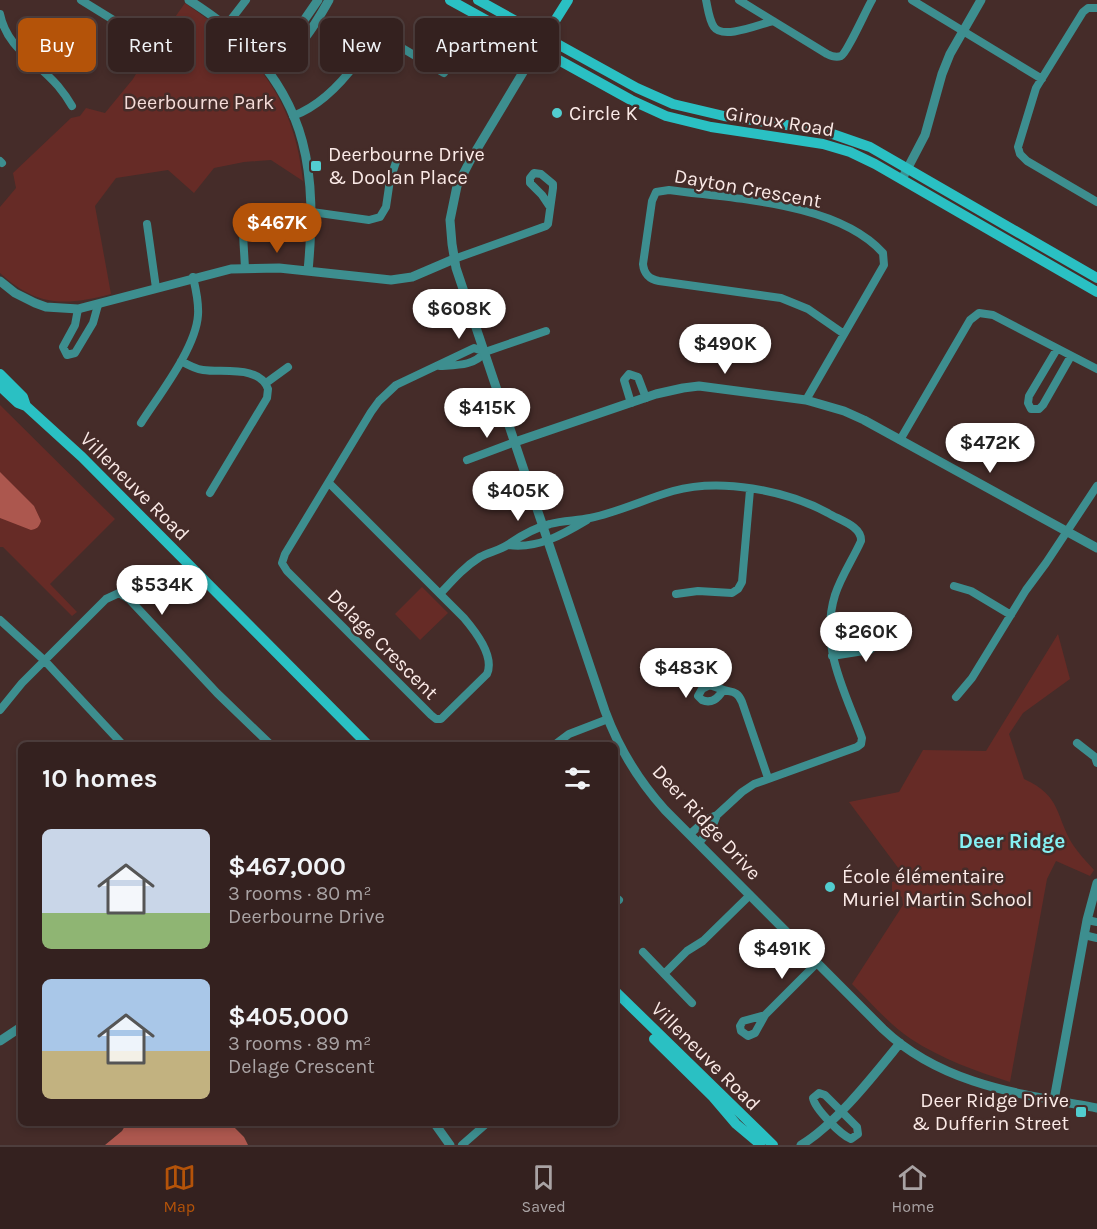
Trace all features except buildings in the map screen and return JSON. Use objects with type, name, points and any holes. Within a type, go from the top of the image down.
[{"type":"main road","name":"Giroux Road","points":[[450,0],[482,18]]},
{"type":"main road","name":"Giroux Road","points":[[478,0],[510,18]]},
{"type":"main road","points":[[556,18],[568,0]]},
{"type":"main road","name":"Giroux Road","points":[[559,45],[637,88],[673,104],[718,115],[822,130],[870,147],[1097,278]]},
{"type":"main road","name":"Giroux Road","points":[[559,61],[666,116],[711,127],[833,147],[862,158],[1097,292]]},
{"type":"main road","name":"Villeneuve Road","points":[[0,374],[23,397],[26,405],[82,457],[365,742]]},
{"type":"main road","name":"Villeneuve Road","points":[[0,386],[18,403],[26,405]]},
{"type":"main road","name":"Villeneuve Road","points":[[618,994],[773,1145]]},
{"type":"main road","name":"Villeneuve Road","points":[[618,1001],[713,1097],[736,1124],[761,1145]]},
{"type":"street","points":[[81,0],[110,18]]},
{"type":"street","points":[[189,0],[215,18]]},
{"type":"street","points":[[232,18],[246,0]]},
{"type":"street","points":[[306,18],[318,0]]},
{"type":"street","points":[[308,32],[329,0]]},
{"type":"street","points":[[706,0],[713,25],[722,32],[729,33],[773,21]]},
{"type":"street","points":[[739,0],[827,54],[838,57],[848,50],[860,19],[872,0]]},
{"type":"street","points":[[912,0],[1042,79]]},
{"type":"street","points":[[902,179],[925,135],[942,74],[962,31],[981,0]]},
{"type":"street","points":[[1096,200],[1027,161],[1020,154],[1019,143],[1029,109],[1042,79],[1083,12],[1088,8],[1097,8]]},
{"type":"street","points":[[0,14],[4,28],[12,42],[59,87],[72,106]]},
{"type":"street","points":[[293,116],[310,109],[328,95],[377,37],[387,39],[444,73]]},
{"type":"street","points":[[268,72],[293,116],[302,138],[308,163],[312,212],[308,271]]},
{"type":"street","name":"Deer Ridge Drive","points":[[523,72],[457,186],[450,220],[454,259],[608,719],[618,742]]},
{"type":"street","points":[[312,212],[369,220],[380,217],[386,207],[390,180],[396,162]]},
{"type":"street","name":"Dayton Crescent","points":[[806,400],[884,265],[885,257],[878,248],[844,225],[807,211],[669,190],[656,192],[652,201],[643,264],[649,278],[781,298],[808,309],[844,334]]},
{"type":"street","points":[[0,281],[15,293],[46,307],[78,309],[218,271],[244,268],[269,267],[378,280],[396,280],[412,277],[454,259],[544,228],[548,224],[550,207]]},
{"type":"street","points":[[244,268],[243,234],[248,214]]},
{"type":"street","points":[[147,224],[156,288]]},
{"type":"street","points":[[141,423],[181,361],[192,339],[198,321],[193,278]]},
{"type":"street","points":[[78,309],[75,325],[63,347],[67,355],[75,353],[92,326],[98,305]]},
{"type":"street","points":[[900,440],[970,320],[976,314],[993,315],[1097,369]]},
{"type":"street","points":[[485,352],[546,331]]},
{"type":"street","name":"Delage Crescent","points":[[329,483],[440,594],[475,632],[485,651],[489,667],[484,677],[445,716],[438,719],[431,715],[283,565],[283,557],[379,401],[403,381],[474,348],[485,352],[478,360],[437,367]]},
{"type":"street","points":[[1057,349],[1029,396],[1028,403],[1031,409],[1039,409],[1043,405],[1071,356]]},
{"type":"street","points":[[181,361],[201,370],[251,374],[262,379],[268,389],[267,398],[210,493]]},
{"type":"street","points":[[266,383],[288,367]]},
{"type":"street","points":[[631,403],[624,380],[629,374],[638,377],[646,398]]},
{"type":"street","points":[[467,460],[676,389],[699,386],[806,400],[844,411],[1097,548]]},
{"type":"street","points":[[440,594],[473,562],[508,545],[517,537],[543,526],[591,518],[672,491],[697,486],[778,494],[805,502],[860,532],[861,541],[835,595],[831,614],[830,640],[836,673],[862,738],[861,744],[768,778],[742,792],[690,834]]},
{"type":"street","points":[[956,697],[972,678],[1097,486]]},
{"type":"street","points":[[676,594],[698,591],[732,593],[740,587],[750,490]]},
{"type":"street","points":[[508,545],[520,547],[548,541],[591,518]]},
{"type":"street","points":[[954,586],[971,591],[1011,615]]},
{"type":"street","points":[[0,710],[22,683],[106,599],[115,594],[122,594],[217,693],[268,742]]},
{"type":"street","points":[[0,620],[45,661],[120,742]]},
{"type":"street","points":[[830,640],[869,635],[876,641],[870,650],[832,656]]},
{"type":"street","points":[[723,690],[732,691],[741,698],[768,778]]},
{"type":"street","points":[[558,742],[569,734],[608,719]]},
{"type":"street","name":"Deer Ridge Drive","points":[[618,742],[640,779],[660,804],[817,963],[900,1043],[924,1060],[964,1079],[999,1090],[1097,1108]]},
{"type":"street","points":[[1077,743],[1095,757],[1097,763]]},
{"type":"street","points":[[699,843],[713,825],[717,814]]},
{"type":"street","points":[[1054,1100],[1084,935],[1092,921],[1097,883]]},
{"type":"street","points":[[664,974],[687,951],[700,944],[750,895]]},
{"type":"street","points":[[1084,935],[1097,938]]},
{"type":"street","points":[[643,952],[692,1003]]},
{"type":"street","points":[[765,1015],[817,963]]},
{"type":"street","points":[[0,1041],[18,1029]]},
{"type":"street","points":[[801,1145],[812,1141],[871,1079],[900,1043]]},
{"type":"street","points":[[819,1093],[825,1095],[840,1110],[857,1127],[858,1134],[851,1139],[845,1136],[816,1107],[813,1102],[816,1095],[819,1093]]},
{"type":"street","points":[[436,1126],[450,1145]]},
{"type":"street","points":[[462,1145],[484,1126]]},
{"type":"green space","name":"Deerbourne Park","points":[[185,3],[206,19],[206,72],[261,72],[266,78],[280,100],[290,124],[303,181],[271,160],[214,168],[194,193],[168,170],[116,178],[95,206],[111,294],[65,302],[39,298],[26,292],[0,273],[0,207],[16,188],[13,173],[71,118],[80,116],[86,108],[105,113],[137,72],[194,72],[194,18],[174,18]]},
{"type":"green space","points":[[0,405],[115,519],[50,584],[77,612],[72,616],[3,547],[0,547]]},
{"type":"green space","points":[[422,587],[448,613],[420,640],[395,614]]},
{"type":"green space","points":[[1058,634],[1070,679],[1023,713],[1009,734],[1024,779],[1045,792],[1056,808],[1073,845],[1094,870],[1090,876],[1056,861],[1047,879],[1010,1082],[959,1064],[911,1039],[852,984],[903,905],[902,897],[892,891],[892,882],[900,880],[899,869],[849,802],[899,792],[923,750],[986,751]]},
{"type":"shaded area","points":[[0,472],[34,506],[41,521],[39,526],[31,530],[0,518]]},
{"type":"shaded area","points":[[125,1126],[233,1126],[244,1137],[248,1145],[105,1145]]},
{"type":"place","name":"Circle K","points":[[557,113]]},
{"type":"place","name":"Deerbourne Drive & Doolan Place","points":[[316,166]]},
{"type":"place","name":"École élémentaire Muriel Martin School","points":[[830,887]]},
{"type":"place","name":"Deer Ridge Drive & Dufferin Street","points":[[1081,1112]]},
{"type":"district","name":"Deer Ridge","points":[[1012,841]]}]
